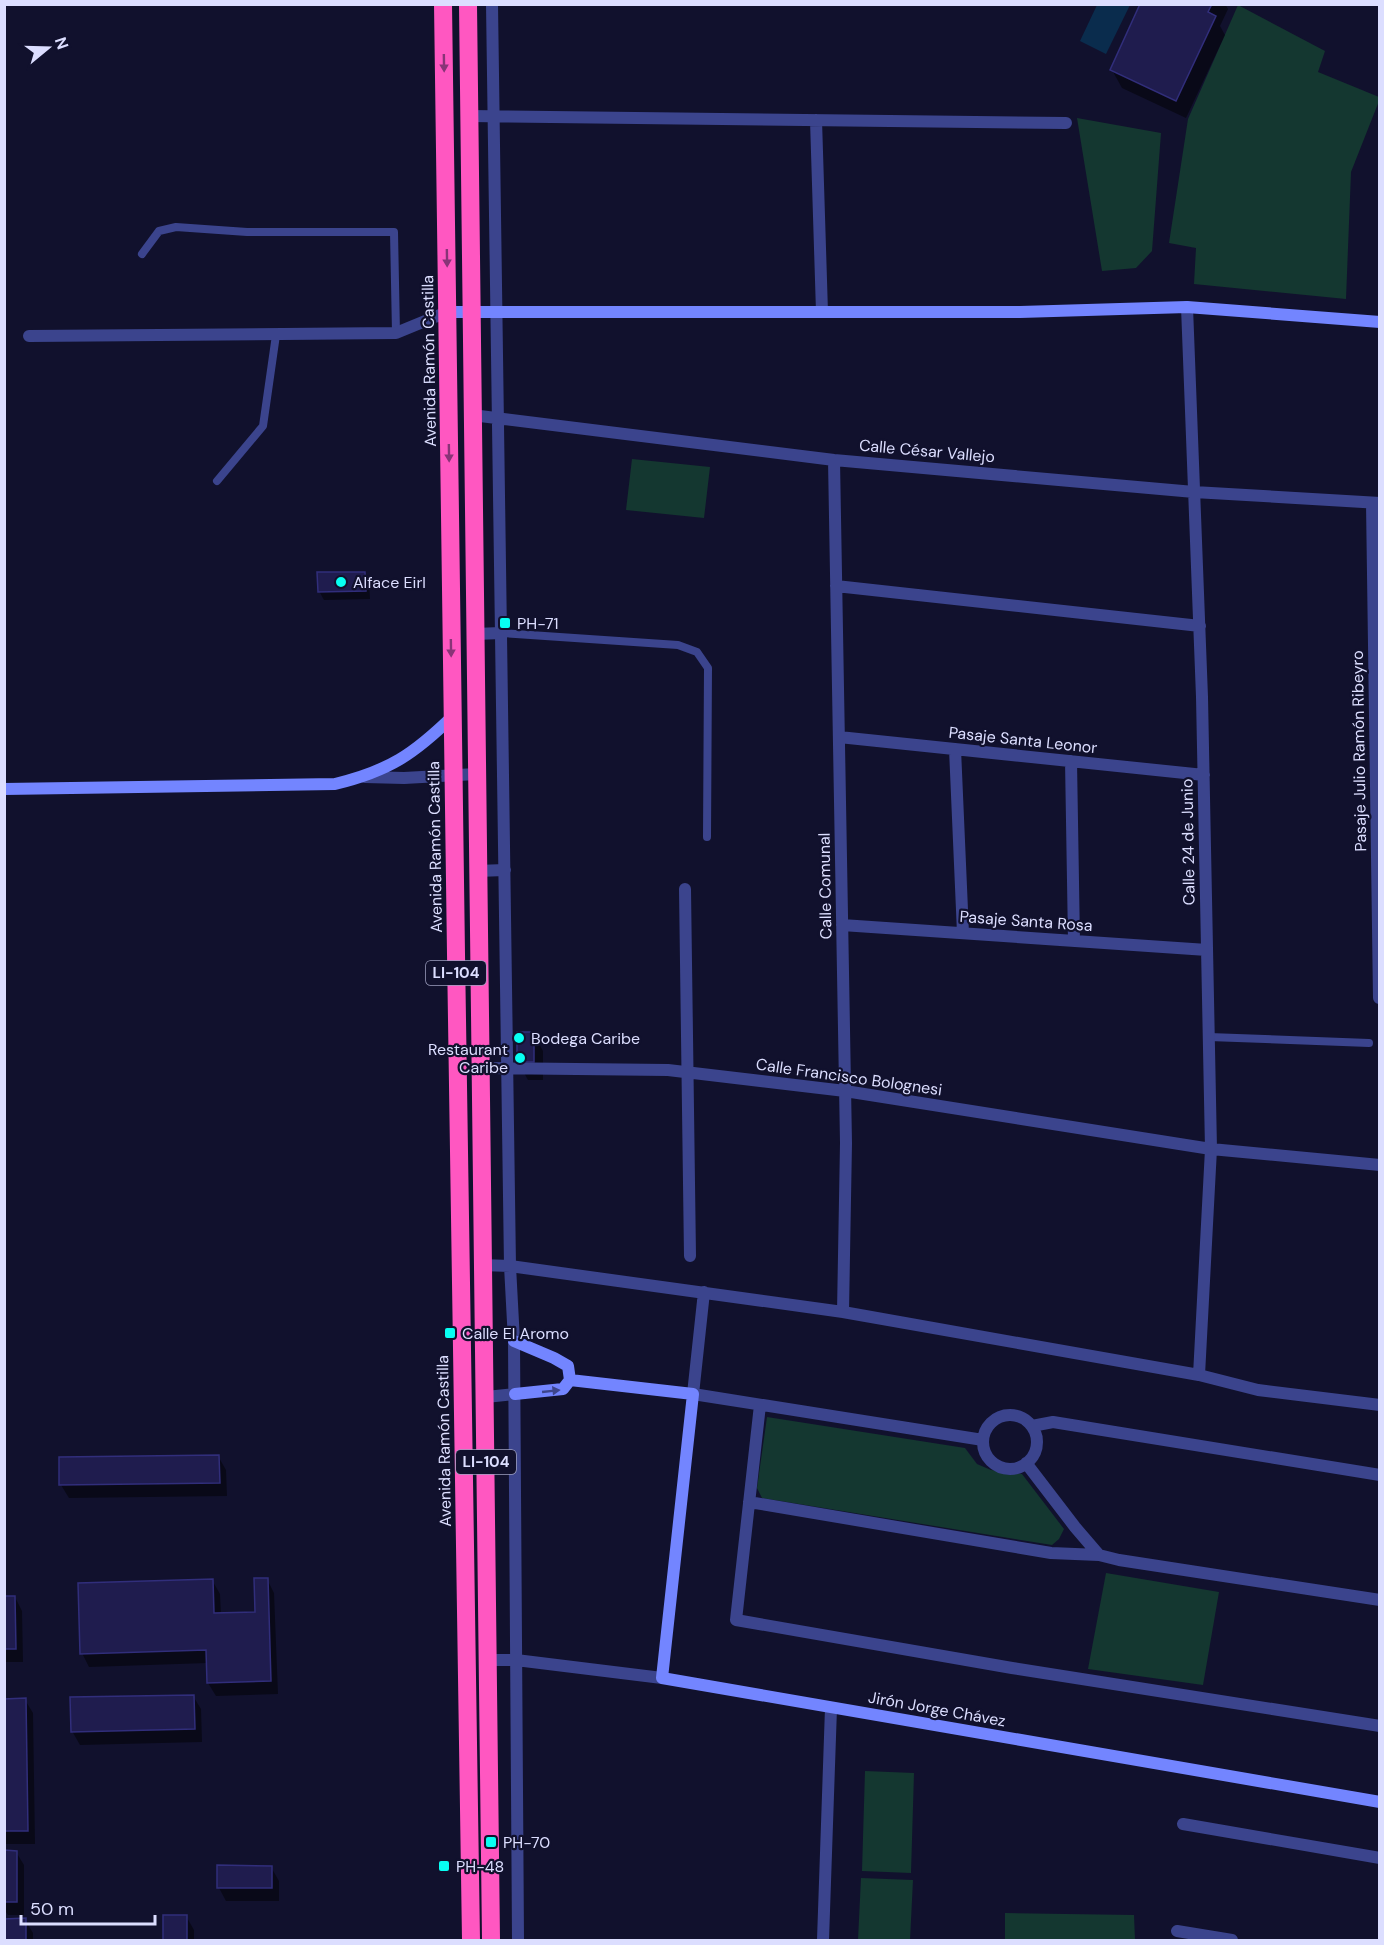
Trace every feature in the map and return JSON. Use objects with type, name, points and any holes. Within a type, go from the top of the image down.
[{"type":"highway","name":"Avenida Ramón Castilla","points":[[443,4],[471,1941]]},
{"type":"highway","name":"LI-104","points":[[468,4],[491,1941]]},
{"type":"street","points":[[492,4],[510,1266],[515,1394],[518,1941]]},
{"type":"street","points":[[469,116],[1066,123]]},
{"type":"street","points":[[816,120],[822,312]]},
{"type":"street","points":[[29,336],[396,333],[447,312],[1020,312],[1187,307],[1380,322]]},
{"type":"street","name":"Calle 24 de Junio","points":[[1187,307],[1200,626],[1209,1037],[1210,1149],[1199,1375]]},
{"type":"street","name":"Calle César Vallejo","points":[[472,415],[834,460],[1194,492],[1376,503]]},
{"type":"street","name":"Calle Comunal","points":[[834,460],[845,1091],[843,1311]]},
{"type":"street","name":"Pasaje Julio Ramón Ribeyro","points":[[1376,503],[1379,998]]},
{"type":"street","points":[[837,586],[1200,626]]},
{"type":"street","points":[[475,634],[501,633]]},
{"type":"street","points":[[4,789],[335,784],[365,777],[404,758],[426,742],[453,716]]},
{"type":"street","name":"Pasaje Santa Leonor","points":[[839,737],[1204,775]]},
{"type":"street","points":[[955,749],[963,933]]},
{"type":"street","points":[[1071,761],[1074,941]]},
{"type":"street","points":[[365,777],[404,778],[476,774]]},
{"type":"street","points":[[477,871],[505,870]]},
{"type":"street","points":[[685,889],[690,1256]]},
{"type":"street","name":"Pasaje Santa Rosa","points":[[842,925],[1207,950]]},
{"type":"street","name":"Calle Francisco Bolognesi","points":[[480,1068],[687,1072],[845,1091],[1210,1149],[1380,1165]]},
{"type":"street","points":[[482,1265],[510,1266],[843,1311],[1199,1375],[1258,1390],[1380,1405]]},
{"type":"street","points":[[662,1678],[704,1293]]},
{"type":"street","points":[[486,1397],[563,1389],[570,1380],[568,1366],[514,1341]]},
{"type":"street","points":[[570,1380],[693,1395],[983,1440]]},
{"type":"street","points":[[760,1405],[736,1620],[1012,1668],[1380,1726]]},
{"type":"street","points":[[1002,1416],[1019,1416],[1032,1426],[1036,1433],[1036,1450],[1026,1463],[1018,1467],[1001,1467],[988,1457],[983,1440],[989,1425],[995,1419],[1002,1416]]},
{"type":"street","points":[[1032,1426],[1053,1422],[1380,1474]]},
{"type":"street","points":[[1026,1463],[1075,1527],[1100,1555]]},
{"type":"street","points":[[749,1502],[1051,1553],[1100,1555],[1119,1560],[1380,1600]]},
{"type":"street","name":"Jirón Jorge Chávez","points":[[488,1659],[516,1660],[662,1678],[1380,1802]]},
{"type":"street","points":[[823,1941],[831,1708]]},
{"type":"street","points":[[1183,1824],[1380,1858]]},
{"type":"street","points":[[1177,1931],[1232,1941]]},
{"type":"lane","points":[[142,254],[159,231],[176,227],[247,232],[394,232],[396,333]]},
{"type":"lane","points":[[217,481],[263,426],[276,335]]},
{"type":"lane","points":[[501,633],[678,645],[697,652],[708,668],[707,837]]},
{"type":"lane","points":[[1209,1037],[1369,1043]]},
{"type":"green space","points":[[1238,5],[1325,51],[1318,72],[1379,97],[1351,172],[1346,299],[1194,284],[1196,248],[1169,243],[1188,119]]},
{"type":"green space","points":[[1077,118],[1161,133],[1152,251],[1136,268],[1102,271]]},
{"type":"green space","points":[[632,459],[710,467],[704,518],[626,510]]},
{"type":"green space","points":[[767,1417],[965,1448],[977,1464],[991,1470],[1022,1474],[1064,1529],[1059,1539],[1052,1545],[762,1498],[757,1488]]},
{"type":"green space","points":[[1106,1573],[1219,1592],[1203,1685],[1088,1669]]},
{"type":"green space","points":[[865,1771],[914,1773],[911,1873],[862,1871]]},
{"type":"green space","points":[[861,1878],[913,1880],[910,1940],[858,1940]]},
{"type":"green space","points":[[1005,1913],[1134,1915],[1135,1940],[1005,1940]]},
{"type":"water","points":[[1097,5],[1130,5],[1106,54],[1080,41]]},
{"type":"building","points":[[1140,4],[1212,4],[1208,12],[1216,16],[1176,101],[1110,70]]},
{"type":"building","name":"Alface Eirl","points":[[317,572],[365,572],[366,591],[318,592]]},
{"type":"building","points":[[517,1032],[534,1032],[534,1062],[517,1062]]},
{"type":"building","points":[[219,1455],[220,1483],[59,1485],[59,1457]]},
{"type":"building","points":[[254,1578],[268,1578],[271,1681],[207,1683],[206,1650],[80,1654],[78,1583],[213,1579],[214,1613],[255,1612]]},
{"type":"building","points":[[4,1596],[15,1596],[16,1649],[4,1649]]},
{"type":"building","points":[[194,1695],[195,1729],[71,1732],[70,1697]]},
{"type":"building","points":[[26,1698],[28,1831],[4,1831],[4,1699]]},
{"type":"building","points":[[4,1850],[17,1851],[17,1902],[4,1902]]},
{"type":"building","points":[[217,1865],[272,1866],[272,1888],[217,1888]]},
{"type":"building","points":[[163,1915],[187,1915],[187,1940],[163,1940]]},
{"type":"building","points":[[26,1918],[26,1940],[4,1940],[4,1919]]},
{"type":"place","name":"Alface Eirl","points":[[341,582]]},
{"type":"place","name":"PH-71","points":[[505,623]]},
{"type":"place","name":"Bodega Caribe","points":[[519,1038]]},
{"type":"place","name":"Restaurant Caribe","points":[[520,1058]]},
{"type":"place","name":"Calle El Aromo","points":[[450,1333]]},
{"type":"place","name":"PH-70","points":[[491,1842]]},
{"type":"place","name":"PH-48","points":[[444,1866]]}]
